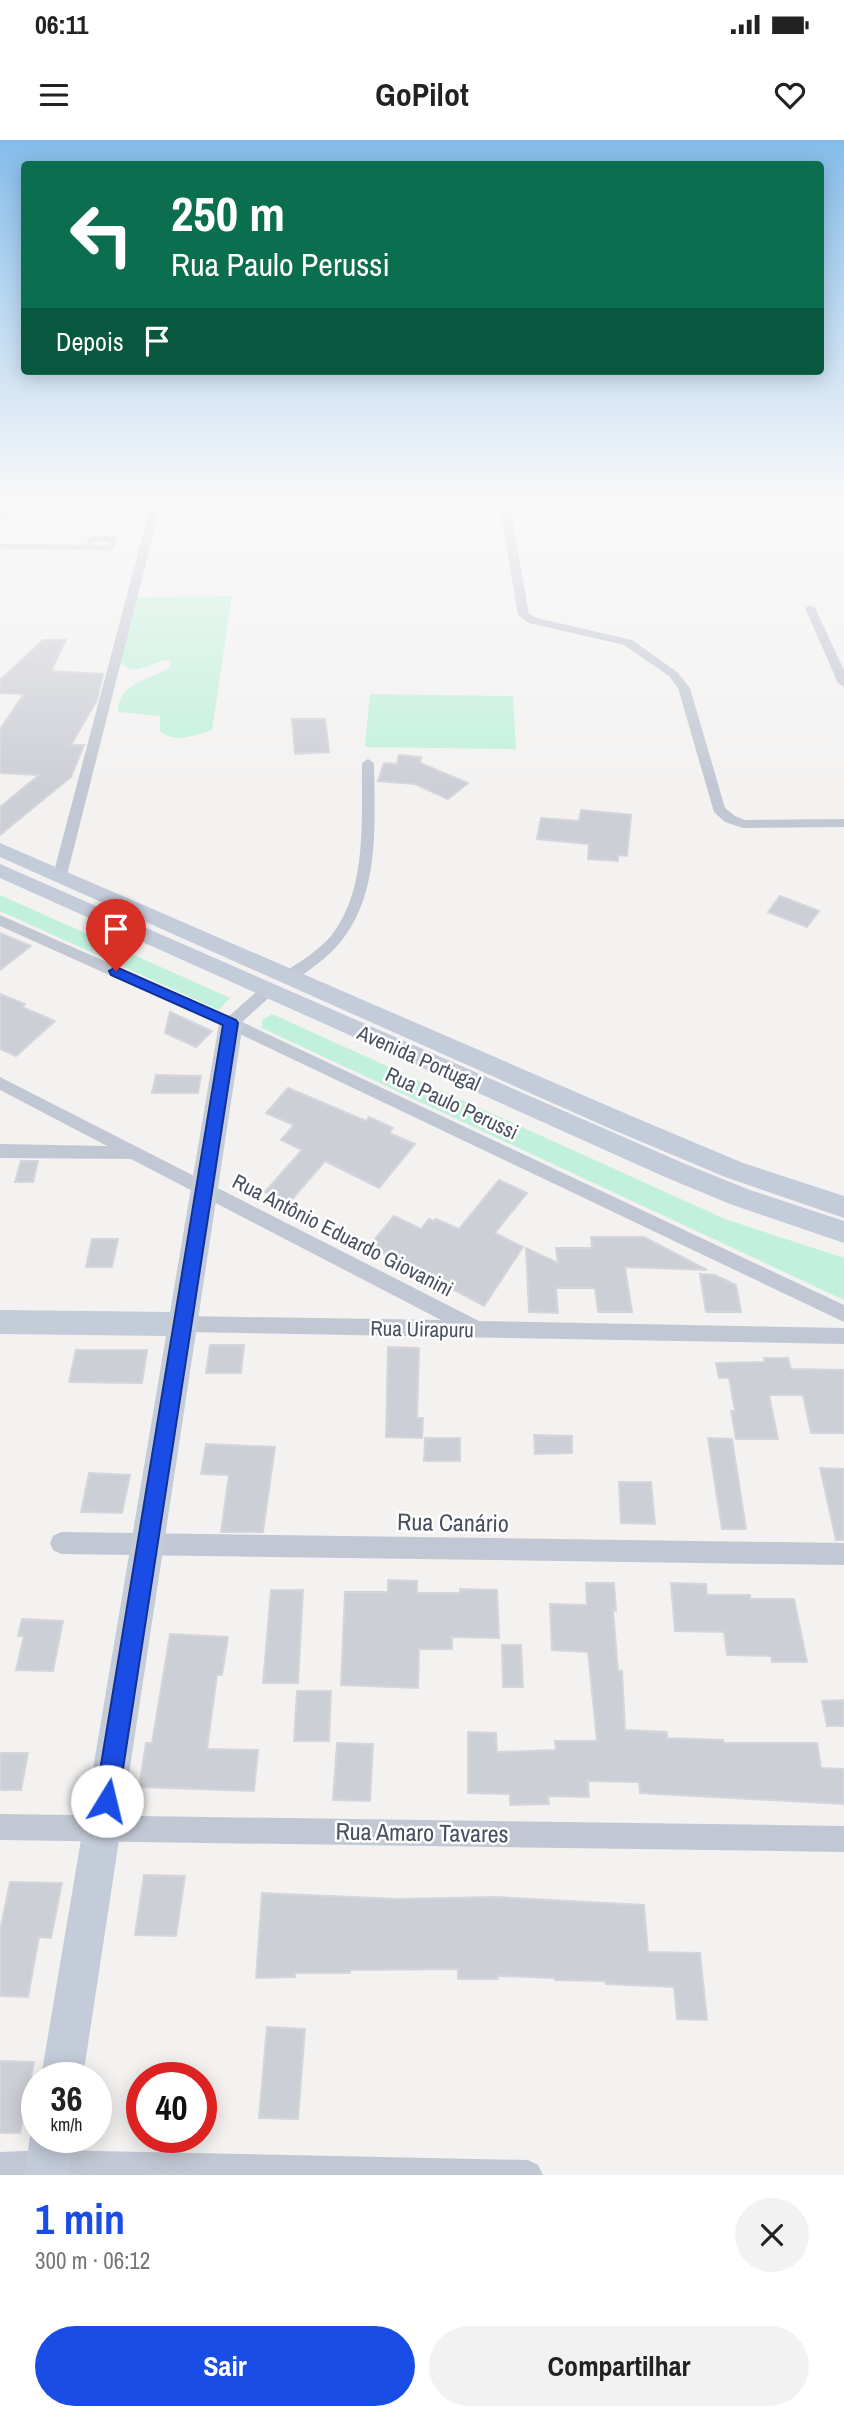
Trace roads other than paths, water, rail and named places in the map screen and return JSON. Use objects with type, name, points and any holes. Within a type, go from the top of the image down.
[{"type":"main road","points":[[0,849],[289,976],[549,1103]]},
{"type":"main road","name":"Avenida Portugal","points":[[0,870],[268,990],[613,1131],[740,1196],[844,1232]]},
{"type":"main road","points":[[64,2062],[231,1023]]},
{"type":"main road","points":[[613,1131],[844,1207]]},
{"type":"main road","name":"Rua Uirapuru","points":[[0,1322],[183,1324]]},
{"type":"street","points":[[60,875],[132,595]]},
{"type":"street","points":[[521,595],[524,615],[533,621],[628,642],[673,674],[684,688],[719,809],[730,819],[743,824],[844,823]]},
{"type":"street","points":[[810,608],[843,678]]},
{"type":"street","points":[[289,976],[334,941],[352,917],[364,871],[368,763]]},
{"type":"street","name":"Rua Paulo Perussi","points":[[0,920],[231,1023],[844,1314]]},
{"type":"street","points":[[231,1023],[268,990]]},
{"type":"street","name":"Rua Antônio Eduardo Giovanini","points":[[0,1083],[478,1331]]},
{"type":"street","points":[[0,1151],[136,1153]]},
{"type":"street","name":"Rua Uirapuru","points":[[183,1324],[844,1336]]},
{"type":"street","name":"Rua Canário","points":[[61,1543],[844,1554]]},
{"type":"street","name":"Rua Amaro Tavares","points":[[0,1828],[103,1827],[844,1839]]},
{"type":"street","points":[[0,2167],[49,2159],[528,2175]]}]
